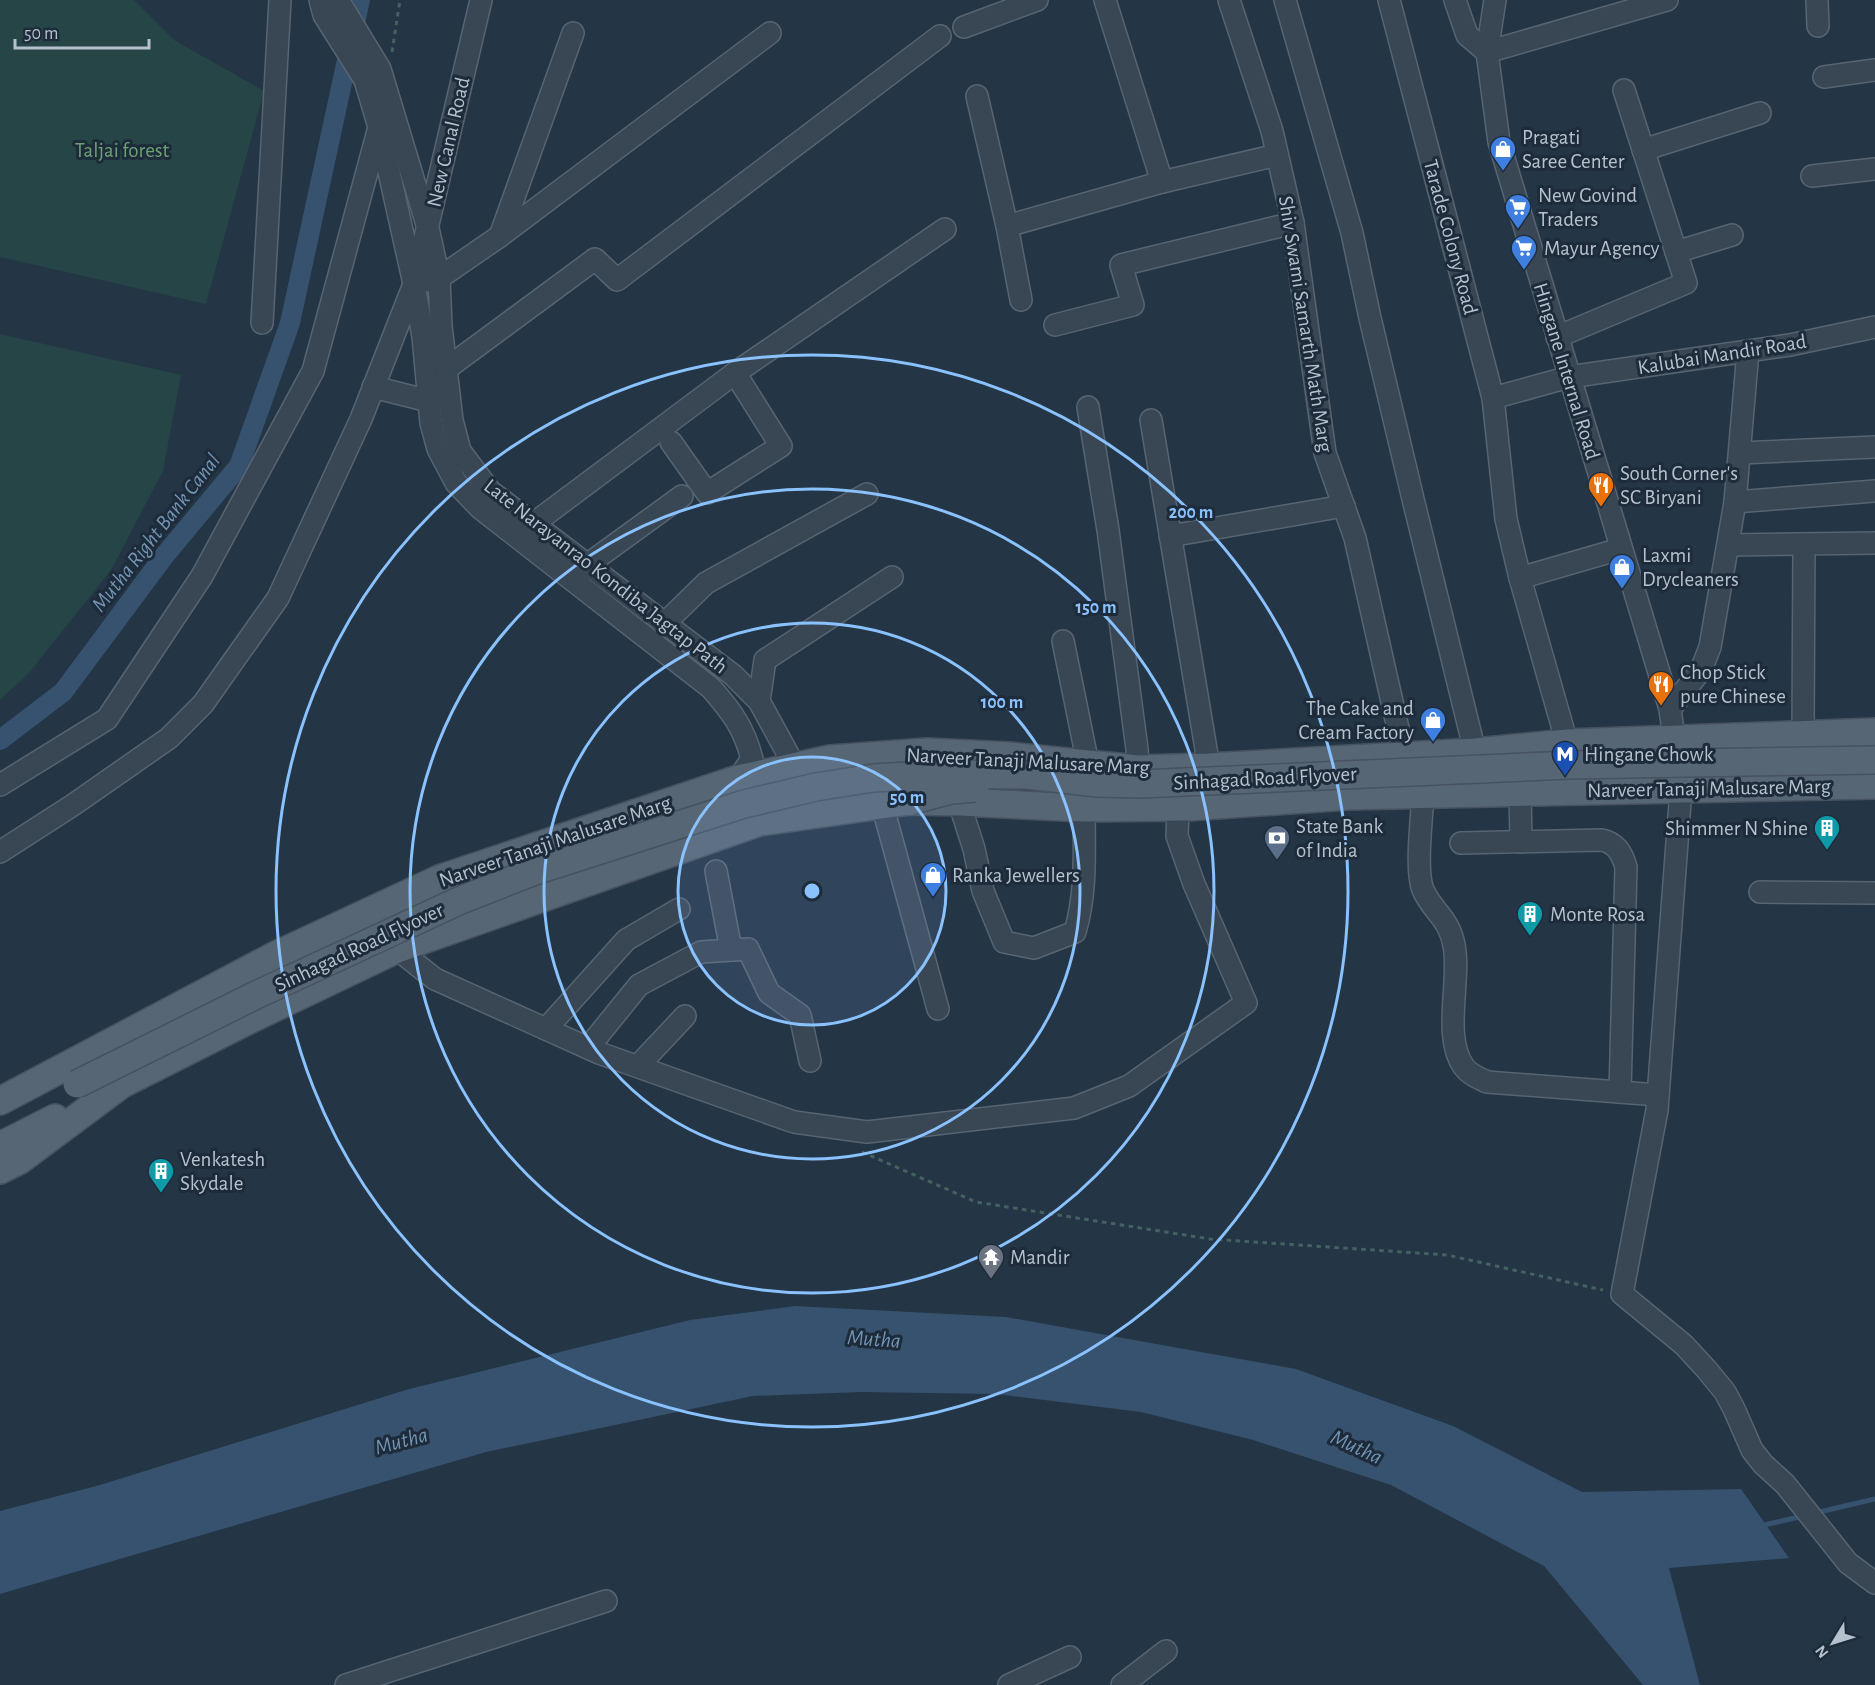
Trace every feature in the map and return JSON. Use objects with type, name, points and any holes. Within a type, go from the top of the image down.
[{"type":"main road","name":"Narveer Tanaji Malusare Marg","points":[[0,1101],[276,955],[439,879],[738,779],[830,759],[927,752],[1009,756],[1138,769],[1475,752],[1567,743],[1875,732]]},
{"type":"main road","name":"Sinhagad Road Flyover","points":[[0,1108],[25,1103],[77,1084],[254,996],[471,896],[532,872],[723,811],[816,787],[873,778],[944,774],[1027,775],[1097,783],[1140,784],[1569,765],[1875,760]]},
{"type":"main road","name":"Sinhagad Road Flyover","points":[[910,801],[951,790],[984,788],[1179,796],[1332,787],[1875,770]]},
{"type":"main road","name":"Narveer Tanaji Malusare Marg","points":[[9,1142],[253,1018],[397,950],[428,937],[759,822],[910,801],[1084,808],[1178,807],[1348,796],[1875,784]]},
{"type":"main road","name":"Narveer Tanaji Malusare Marg","points":[[0,1170],[21,1160],[122,1084]]},
{"type":"street","points":[[262,323],[280,0]]},
{"type":"street","name":"New Canal Road","points":[[0,852],[73,806],[169,738],[203,704],[278,598],[361,419],[414,284],[481,0]]},
{"type":"street","points":[[964,27],[1037,0]]},
{"type":"street","points":[[1105,0],[1162,182]]},
{"type":"street","name":"Shiv Swami Samarth Math Marg","points":[[1229,0],[1272,131],[1293,223],[1325,453],[1354,538],[1404,755]]},
{"type":"street","points":[[1285,0],[1352,233],[1396,431],[1475,752]]},
{"type":"street","name":"Tarade Colony Road","points":[[1389,0],[1493,398],[1506,519],[1520,578],[1567,743]]},
{"type":"street","points":[[1455,0],[1467,35],[1487,52],[1667,0]]},
{"type":"street","name":"Hingane Internal Road","points":[[1495,0],[1487,52],[1499,142],[1670,709],[1681,789],[1658,1095],[1622,1294]]},
{"type":"street","points":[[1817,0],[1818,26]]},
{"type":"street","name":"Late Narayanrao Kondiba Jagtap Path","points":[[331,5],[379,69],[428,228],[439,278],[441,326],[452,420],[460,451],[490,491],[533,524],[580,573],[711,688],[734,715],[746,738],[752,759],[738,779]]},
{"type":"street","points":[[500,236],[573,33]]},
{"type":"street","points":[[414,284],[439,278],[500,236],[770,33]]},
{"type":"street","points":[[446,369],[595,259],[617,280],[940,36]]},
{"type":"street","name":"Late Narayanrao Kondiba Jagtap Path","points":[[379,69],[379,127],[414,284],[423,337],[431,423],[438,449],[456,483],[480,508],[664,624],[734,675],[759,701],[795,767]]},
{"type":"street","points":[[1824,76],[1875,70]]},
{"type":"street","points":[[1557,337],[1686,283],[1624,90]]},
{"type":"street","points":[[977,96],[1007,226],[1021,300]]},
{"type":"street","points":[[1643,150],[1760,112]]},
{"type":"street","points":[[0,785],[107,719],[202,576],[314,371],[379,127]]},
{"type":"street","points":[[1007,226],[1162,182],[1277,155]]},
{"type":"street","points":[[1812,176],[1875,169]]},
{"type":"street","points":[[1055,325],[1133,305],[1121,265],[1293,223]]},
{"type":"street","points":[[533,524],[735,374],[945,228]]},
{"type":"street","points":[[1676,252],[1732,236]]},
{"type":"street","name":"Kalubai Mandir Road","points":[[1569,377],[1790,345],[1875,327]]},
{"type":"street","points":[[1670,709],[1701,670],[1710,647],[1735,501],[1748,351]]},
{"type":"street","points":[[671,442],[707,493],[781,447],[735,374]]},
{"type":"street","points":[[1493,398],[1569,377]]},
{"type":"street","points":[[373,387],[429,400]]},
{"type":"street","points":[[1088,407],[1109,542],[1138,769]]},
{"type":"street","points":[[1150,420],[1209,767]]},
{"type":"street","points":[[1740,453],[1875,447]]},
{"type":"street","points":[[1735,501],[1875,491]]},
{"type":"street","points":[[664,624],[706,583],[867,494]]},
{"type":"street","points":[[580,573],[682,496]]},
{"type":"street","points":[[1170,536],[1344,506]]},
{"type":"street","points":[[1728,545],[1875,543]]},
{"type":"street","points":[[1803,733],[1804,544]]},
{"type":"street","points":[[1520,578],[1620,549]]},
{"type":"street","points":[[759,701],[765,660],[892,578]]},
{"type":"street","points":[[1064,641],[1088,764]]},
{"type":"street","points":[[759,822],[788,791],[795,767]]},
{"type":"street","points":[[1520,792],[1521,842]]},
{"type":"street","points":[[1423,794],[1419,876],[1424,890],[1443,916],[1453,938],[1456,960],[1454,1038],[1458,1056],[1465,1068],[1487,1082],[1658,1095]]},
{"type":"street","points":[[959,802],[974,849],[983,891],[1004,942],[1034,948],[1075,932],[1081,912],[1085,875],[1084,808]]},
{"type":"street","points":[[882,804],[938,1009]]},
{"type":"street","points":[[397,950],[435,979],[588,1048],[794,1122],[867,1131],[1074,1108],[1129,1086],[1246,1003],[1194,884],[1177,836],[1178,807]]},
{"type":"street","points":[[1461,843],[1602,840],[1617,848],[1623,857],[1626,867],[1620,1092]]},
{"type":"street","points":[[716,871],[731,950]]},
{"type":"street","points":[[1760,892],[1875,893]]},
{"type":"street","points":[[546,1029],[626,940],[679,909]]},
{"type":"street","points":[[588,1048],[639,985],[701,952],[748,949],[769,993],[800,1015],[810,1061]]},
{"type":"street","points":[[638,1066],[685,1016]]},
{"type":"street","points":[[1622,1294],[1684,1345],[1707,1370],[1725,1392],[1752,1450],[1763,1464],[1785,1484],[1848,1563],[1875,1583]]},
{"type":"street","points":[[346,1685],[606,1601]]},
{"type":"street","points":[[1122,1685],[1166,1651]]},
{"type":"street","points":[[1009,1685],[1070,1657]]},
{"type":"path","points":[[379,69],[400,0]]},
{"type":"path","points":[[858,1150],[976,1202],[1210,1239],[1447,1255],[1622,1294]]},
{"type":"green space","name":"Taljai forest","points":[[0,0],[134,0],[174,40],[264,91],[206,304],[0,257]]},
{"type":"green space","points":[[0,334],[181,375],[163,471],[111,570],[28,674],[0,700]]},
{"type":"water","name":"Mutha","points":[[795,1306],[1006,1317],[1296,1369],[1453,1426],[1582,1492],[1741,1489],[1789,1558],[1669,1568],[1700,1685],[1643,1685],[1544,1566],[1391,1485],[1253,1440],[1141,1412],[996,1394],[861,1392],[753,1396],[486,1452],[0,1594],[0,1511],[100,1485],[409,1389],[690,1320]]},
{"type":"waterway","name":"Mutha Right Bank Canal","points":[[0,740],[63,692],[165,555],[239,466],[290,323],[360,0]]},
{"type":"waterway","points":[[1815,1513],[1875,1499]]},
{"type":"waterway","points":[[1760,1526],[1803,1516]]},
{"type":"place","name":"Pragati Saree Center","points":[[1503,172]]},
{"type":"place","name":"New Govind Traders","points":[[1518,230]]},
{"type":"place","name":"Mayur Agency","points":[[1524,271]]},
{"type":"place","name":"South Corner's SC Biryani","points":[[1601,508]]},
{"type":"place","name":"Laxmi Drycleaners","points":[[1622,590]]},
{"type":"place","name":"Chop Stick pure Chinese","points":[[1661,707]]},
{"type":"place","name":"The Cake and Cream Factory","points":[[1433,743]]},
{"type":"place","name":"Hingane Chowk","points":[[1565,777]]},
{"type":"place","name":"Shimmer N Shine","points":[[1827,851]]},
{"type":"place","name":"State Bank of India","points":[[1277,861]]},
{"type":"place","name":"Ranka Jewellers","points":[[933,898]]},
{"type":"place","name":"Monte Rosa","points":[[1530,937]]},
{"type":"place","name":"Venkatesh Skydale","points":[[161,1194]]},
{"type":"place","name":"Mandir","points":[[991,1280]]}]
